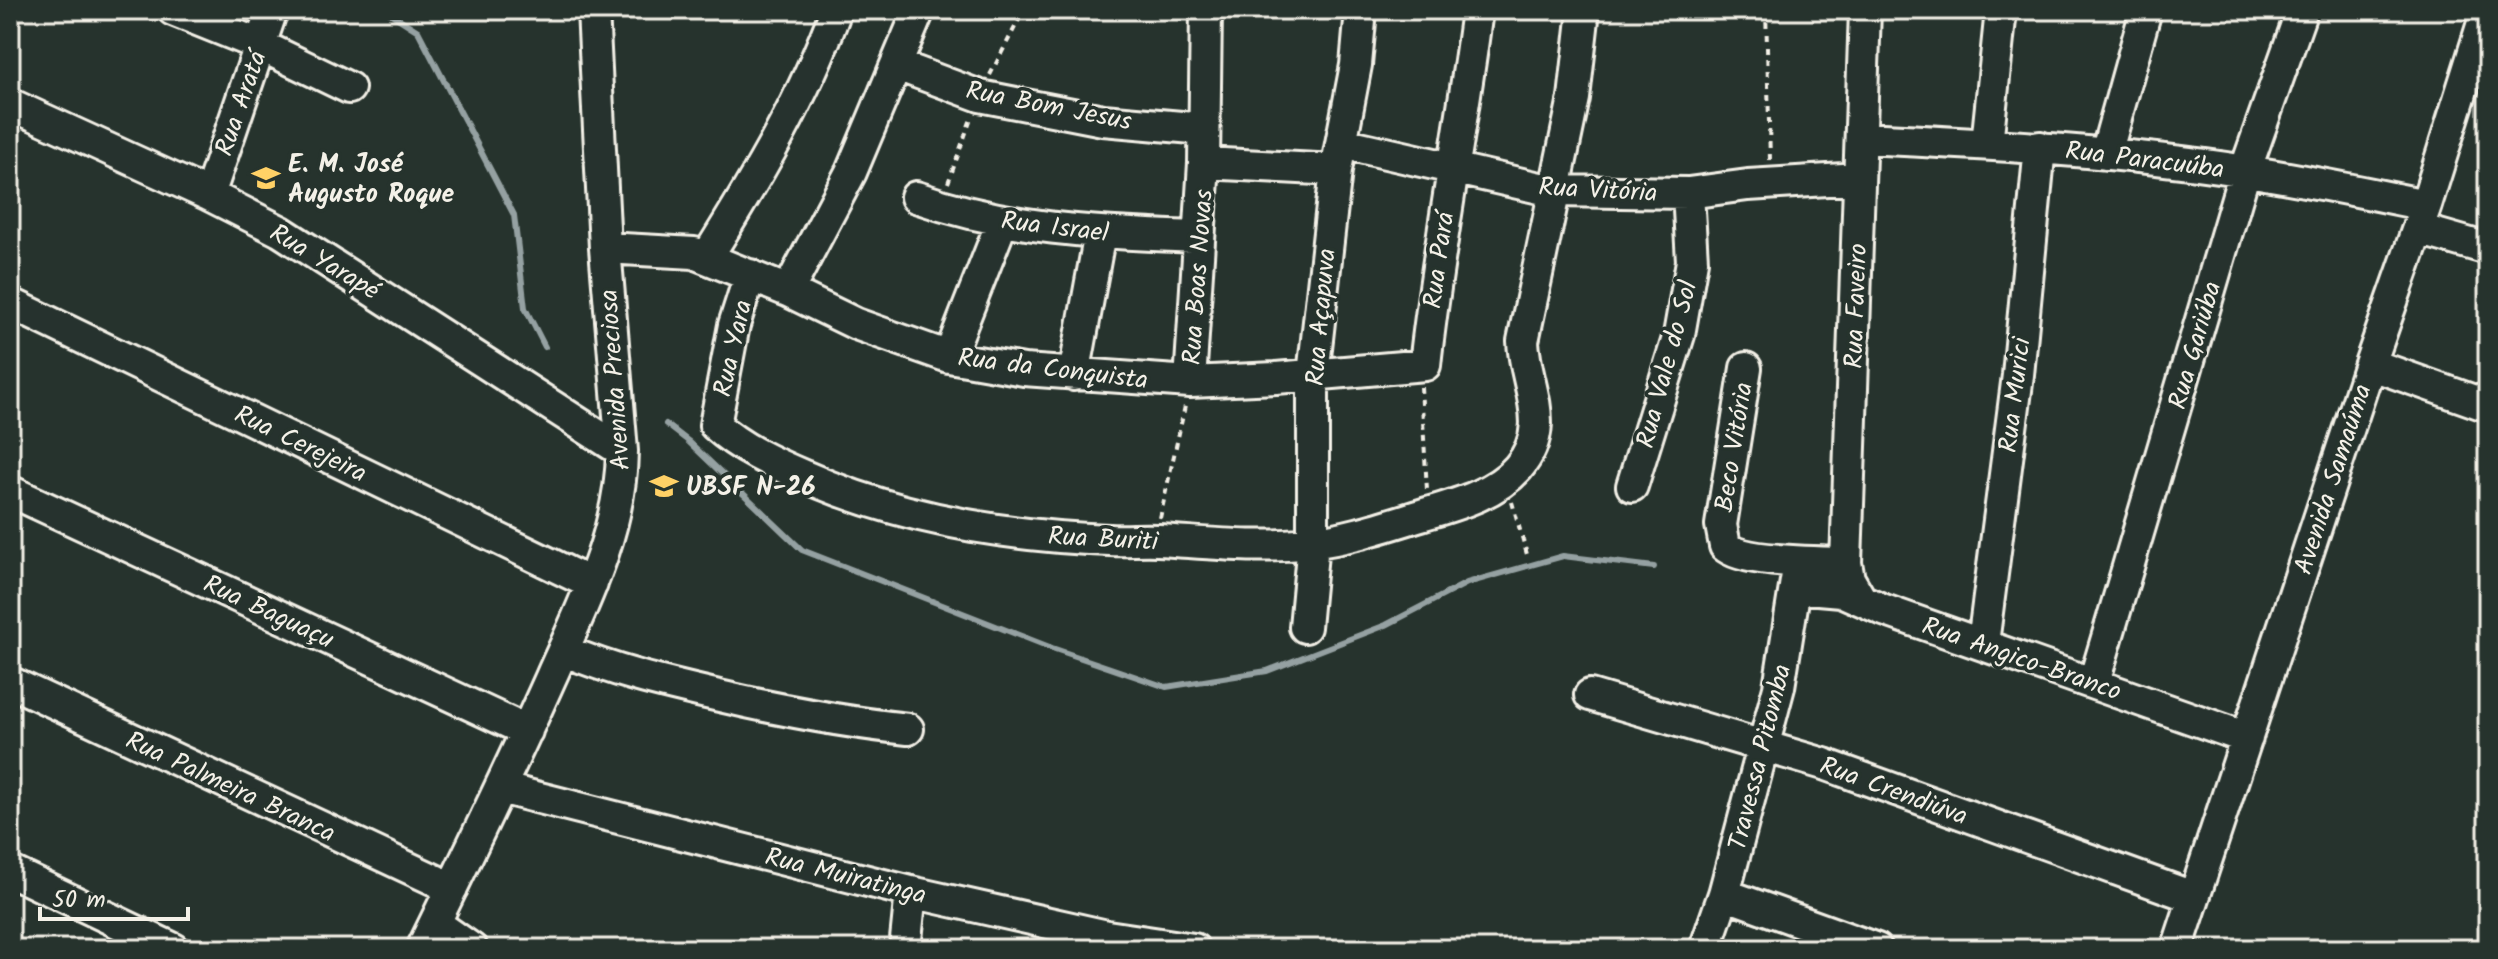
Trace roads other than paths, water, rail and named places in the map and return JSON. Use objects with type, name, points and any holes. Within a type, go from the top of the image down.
[{"type":"street","points":[[173,10],[260,45],[349,88]]},
{"type":"street","name":"Rua Aratá","points":[[209,195],[272,10]]},
{"type":"street","name":"Avenida Preciosa","points":[[429,936],[527,731],[592,584],[609,537],[622,479],[605,248],[593,10]]},
{"type":"street","points":[[707,257],[782,132],[821,50],[836,10]]},
{"type":"street","points":[[788,291],[851,172],[919,10]]},
{"type":"street","name":"Rua Boas Novas","points":[[1190,382],[1204,163],[1206,10]]},
{"type":"street","name":"Rua Açapuva","points":[[1305,627],[1313,543],[1313,375],[1339,156],[1356,65],[1361,10]]},
{"type":"street","name":"Rua Pará","points":[[1425,365],[1434,283],[1477,10]]},
{"type":"street","name":"Rua Buriti","points":[[715,422],[723,432],[773,463],[842,494],[960,525],[1025,534],[1243,546],[1313,543],[1430,512],[1482,494],[1506,479],[1525,457],[1537,424],[1538,411],[1525,364],[1523,341],[1574,98],[1584,10]]},
{"type":"street","name":"Rua Faveiro","points":[[1860,598],[1849,579],[1846,563],[1865,10]]},
{"type":"street","points":[[1987,144],[2001,10]]},
{"type":"street","points":[[2106,154],[2146,10]]},
{"type":"street","name":"Rua Gariúba","points":[[2094,682],[2245,171],[2302,10]]},
{"type":"street","name":"Avenida Samaúma","points":[[2177,949],[2370,364],[2481,55],[2487,10]]},
{"type":"street","name":"Rua Bom Jesus","points":[[897,65],[980,96],[1103,120],[1204,129]]},
{"type":"street","name":"Rua Yarapé","points":[[10,104],[280,231],[622,451]]},
{"type":"street","name":"Rua Paracuúba","points":[[1861,138],[2040,147],[2245,171],[2422,217],[2488,249]]},
{"type":"street","name":"Rua Murici","points":[[1983,643],[2018,375],[2040,147]]},
{"type":"street","name":"Rua Vitória","points":[[1204,163],[1339,156],[1453,168],[1553,191],[1688,193],[1771,183],[1859,178]]},
{"type":"street","name":"Rua Vale do Sol","points":[[1632,486],[1679,335],[1692,261],[1688,193]]},
{"type":"street","name":"Rua Israel","points":[[928,202],[1002,222],[1100,233],[1198,237]]},
{"type":"street","points":[[949,357],[1002,222]]},
{"type":"street","points":[[1074,375],[1100,233]]},
{"type":"street","name":"Rua da Conquista","points":[[605,248],[679,250],[707,257],[856,324],[949,357],[1024,370],[1190,382],[1425,365]]},
{"type":"street","name":"Rua Yara","points":[[715,422],[734,325],[750,275]]},
{"type":"street","name":"Rua Cerejeira","points":[[10,303],[592,584]]},
{"type":"street","points":[[2370,364],[2488,406]]},
{"type":"street","name":"Beco Vitória","points":[[1746,368],[1721,525],[1725,546],[1730,551],[1797,574]]},
{"type":"street","name":"Rua Baguaçu","points":[[10,491],[527,731]]},
{"type":"street","points":[[1797,574],[1846,563]]},
{"type":"street","name":"Rua Angico-Branco","points":[[1797,574],[1884,610],[2247,738]]},
{"type":"street","name":"Travessa Pitomba","points":[[1705,949],[1724,894],[1783,672],[1797,574]]},
{"type":"street","points":[[563,650],[598,665],[678,687],[793,713],[908,729]]},
{"type":"street","name":"Rua Palmeira Branca","points":[[10,682],[452,888]]},
{"type":"street","name":"Rua Crendiúva","points":[[1590,695],[1824,764],[2193,897]]},
{"type":"street","name":"Rua Muiratinga","points":[[500,788],[911,892],[1107,936],[1194,949]]},
{"type":"street","points":[[10,871],[174,949]]},
{"type":"street","points":[[905,949],[911,892]]},
{"type":"street","points":[[1724,894],[1877,949]]},
{"type":"street","points":[[429,936],[472,949]]},
{"type":"waterway","points":[[385,10],[418,31],[514,215],[525,308],[545,347]]},
{"type":"waterway","points":[[666,424],[688,441],[802,550],[1052,648],[1166,687],[1267,671],[1386,625],[1467,583],[1563,556],[1654,567]]},
{"type":"place","name":"E. M. José Augusto Roque","points":[[266,178]]},
{"type":"place","name":"UBSF N-26","points":[[664,486]]}]
